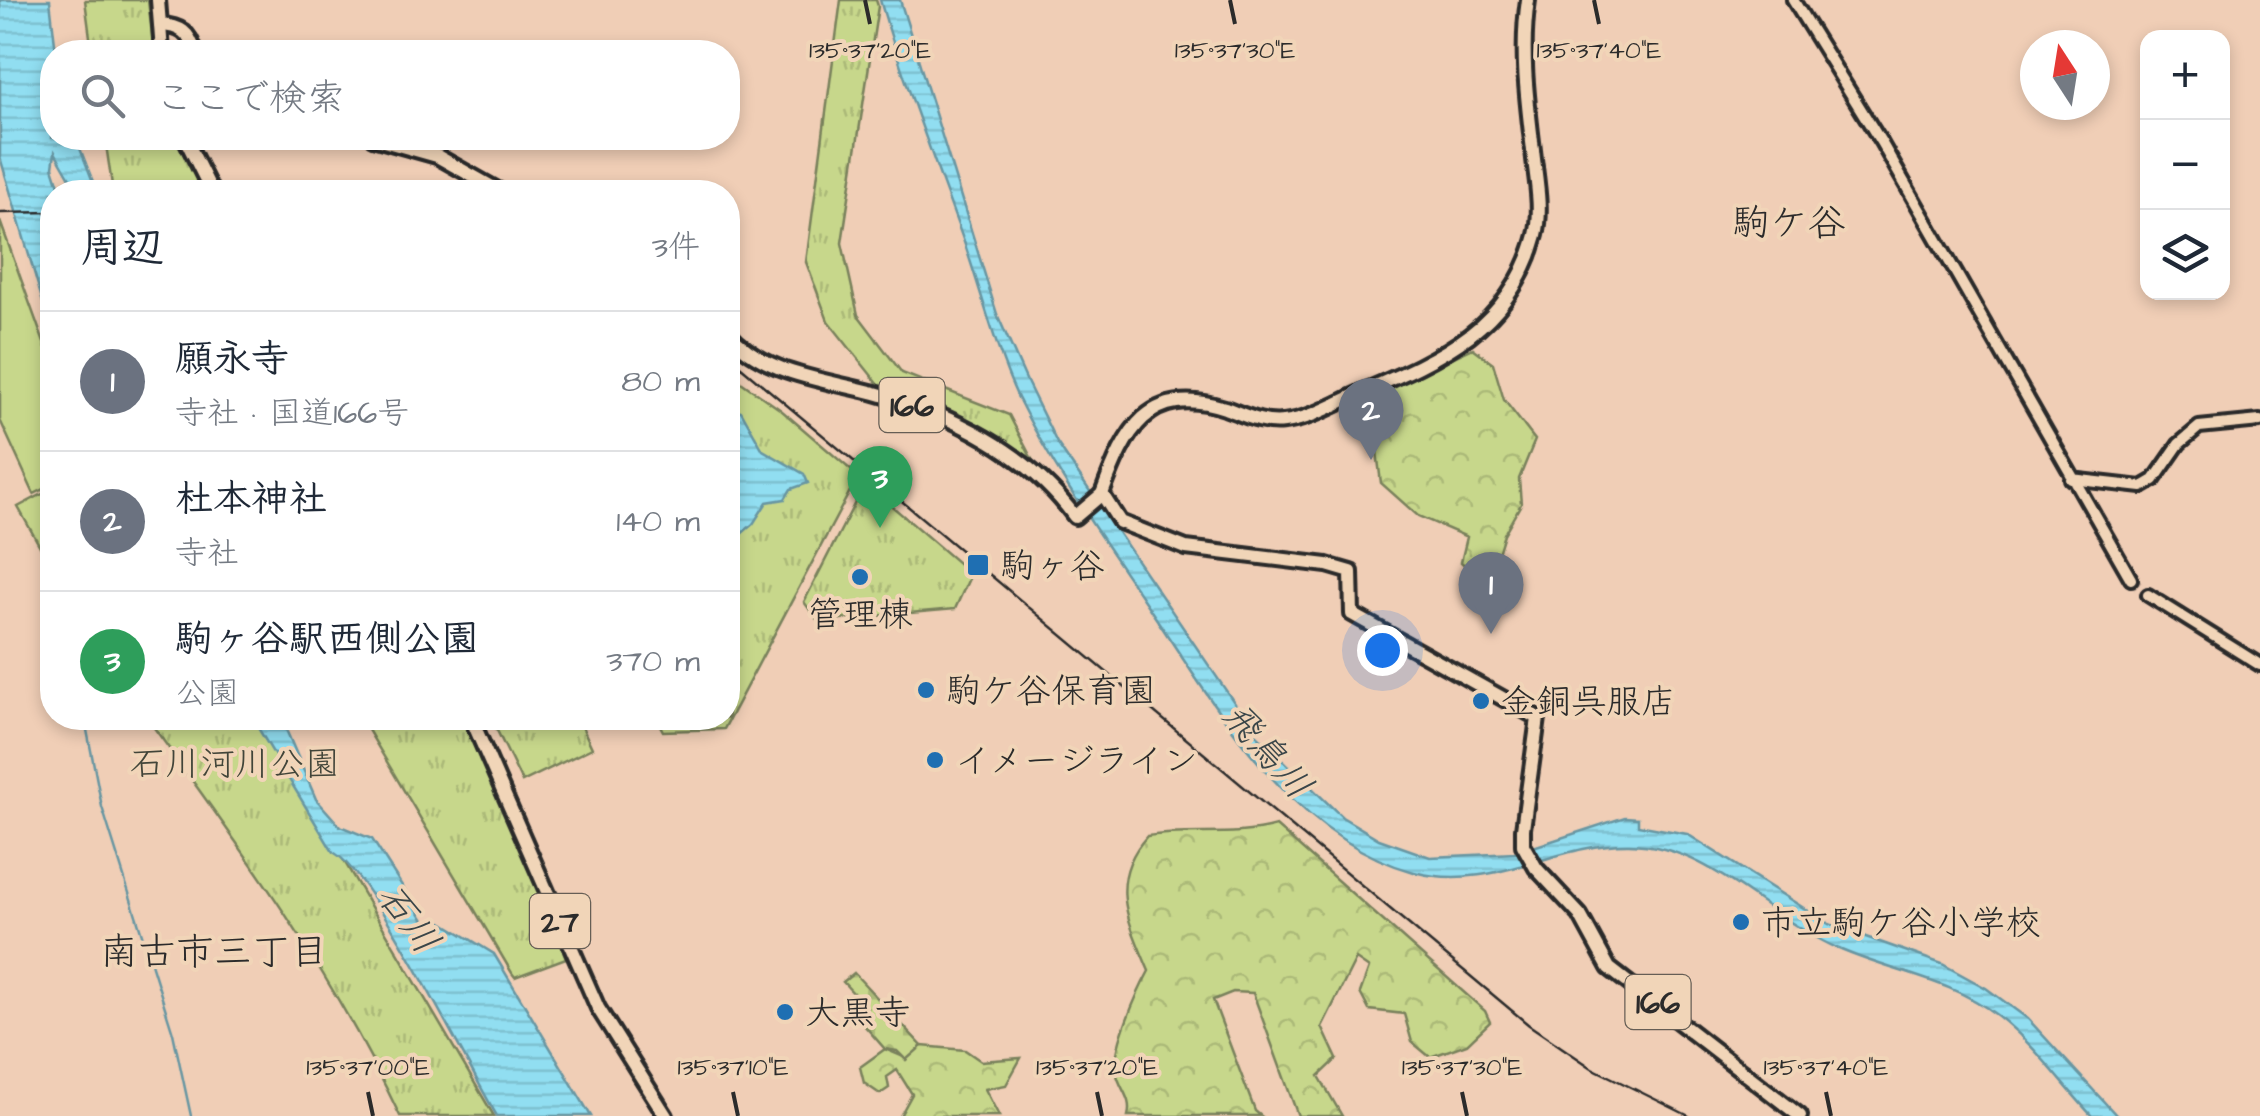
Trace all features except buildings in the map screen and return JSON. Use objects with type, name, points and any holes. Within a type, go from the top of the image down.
[{"type":"main road","points":[[158,0],[161,40]]},
{"type":"main road","points":[[1101,497],[1122,446],[1134,426],[1153,409],[1200,400],[1264,422],[1299,419],[1436,360],[1466,342],[1484,324],[1513,285],[1537,230],[1522,46],[1528,0]]},
{"type":"main road","points":[[160,25],[176,26],[189,34],[191,40]]},
{"type":"main road","points":[[191,150],[206,180]]},
{"type":"main road","points":[[416,150],[438,156],[480,180]]},
{"type":"main road","name":"166","points":[[740,344],[763,364],[881,395],[950,420],[1040,476],[1075,517],[1101,497],[1120,522],[1186,548],[1327,564],[1351,572],[1352,614],[1538,718],[1522,829],[1525,847],[1536,868],[1580,915],[1609,968],[1800,1116]]},
{"type":"main road","name":"27","points":[[476,730],[598,1008],[666,1116]]},
{"type":"street","points":[[1793,0],[1881,142],[2131,580]]},
{"type":"street","points":[[2071,479],[2142,487],[2154,480],[2179,444],[2200,427],[2260,421]]},
{"type":"street","points":[[2148,596],[2260,664]]},
{"type":"green space","points":[[85,0],[148,0],[153,40],[90,40]]},
{"type":"green space","points":[[841,0],[876,0],[878,6],[842,243],[858,315],[902,373],[1009,415],[1034,463],[975,425],[883,390],[828,321],[806,262]]},
{"type":"green space","points":[[107,150],[184,150],[198,180],[111,180]]},
{"type":"green space","points":[[0,221],[40,332],[40,491],[34,494],[0,420]]},
{"type":"green space","points":[[1473,348],[1493,363],[1504,400],[1535,440],[1519,479],[1521,504],[1504,534],[1495,563],[1468,568],[1461,562],[1467,537],[1418,516],[1381,483],[1374,428],[1395,384]]},
{"type":"green space","points":[[740,381],[781,410],[858,476],[740,699]]},
{"type":"green space","points":[[865,483],[971,574],[955,609],[818,621],[804,602]]},
{"type":"green space","points":[[40,495],[40,546],[18,507]]},
{"type":"green space","name":"石川河川公園","points":[[156,730],[267,730],[494,1116],[400,1116],[314,959]]},
{"type":"green space","name":"石川河川公園","points":[[368,730],[470,730],[508,805],[566,958],[515,977]]},
{"type":"green space","points":[[497,730],[584,730],[592,748],[522,782]]},
{"type":"green space","points":[[1276,826],[1485,1011],[1490,1022],[1467,1044],[1430,1057],[1412,1042],[1404,1014],[1369,1010],[1360,993],[1369,968],[1356,959],[1322,1027],[1337,1059],[1319,1076],[1342,1116],[1298,1116],[1253,993],[1233,992],[1213,1000],[1255,1111],[1261,1116],[1128,1116],[1129,1104],[1116,1071],[1116,1060],[1127,1020],[1149,971],[1125,902],[1127,869],[1135,853],[1147,836],[1244,832]]},
{"type":"green space","points":[[854,973],[922,1046],[906,1060],[897,1051],[885,1049],[857,1017],[867,1008],[843,982]]},
{"type":"green space","points":[[922,1046],[965,1050],[981,1061],[1021,1058],[1006,1085],[985,1089],[999,1116],[900,1116],[912,1094],[897,1070],[887,1077],[889,1088],[880,1094],[864,1083],[860,1067],[885,1049],[904,1057]]},
{"type":"water","points":[[0,0],[50,0],[55,40],[40,40],[40,150],[81,150],[92,180],[71,180],[55,152],[53,167],[57,180],[40,180],[40,292],[0,157]]},
{"type":"water","name":"飛鳥川","points":[[880,0],[900,0],[997,314],[1057,443],[1255,733],[1342,817],[1379,839],[1430,857],[1515,853],[1625,817],[1638,818],[1638,825],[1687,834],[1829,924],[1942,964],[1986,988],[2028,1019],[2117,1116],[2092,1116],[2023,1039],[1979,1003],[1830,945],[1684,856],[1657,847],[1601,846],[1497,872],[1443,877],[1414,872],[1368,854],[1328,829],[1290,797],[1257,761],[1197,680],[1077,501],[1018,398]]},
{"type":"water","points":[[740,411],[763,450],[804,474],[808,483],[791,489],[785,499],[767,502],[753,524],[740,535]]},
{"type":"water","name":"石川","points":[[259,730],[286,730],[316,799],[340,826],[372,839],[431,931],[442,922],[494,954],[591,1116],[497,1116],[394,931],[371,894],[333,852]]},
{"type":"waterway","points":[[87,730],[102,807],[173,1033],[191,1116]]},
{"type":"tunnel","points":[[2131,579],[2148,595]]},
{"type":"railway","points":[[0,213],[40,212]]},
{"type":"railway","points":[[740,366],[1529,1025],[1592,1068],[1689,1116]]},
{"type":"place","name":"杜本神社","points":[[1371,460]]},
{"type":"place","name":"駒ヶ谷駅西側公園","points":[[880,528]]},
{"type":"place","name":"駒ヶ谷","points":[[978,565]]},
{"type":"place","name":"管理棟","points":[[860,577]]},
{"type":"place","name":"願永寺","points":[[1491,634]]},
{"type":"place","name":"駒ケ谷保育園","points":[[926,690]]},
{"type":"place","name":"金銅呉服店","points":[[1481,701]]},
{"type":"place","name":"イメージライン","points":[[935,760]]},
{"type":"place","name":"市立駒ケ谷小学校","points":[[1741,922]]},
{"type":"place","name":"大黒寺","points":[[785,1012]]},
{"type":"district","name":"駒ケ谷","points":[[1789,222]]},
{"type":"district","name":"南古市三丁目","points":[[214,951]]}]
